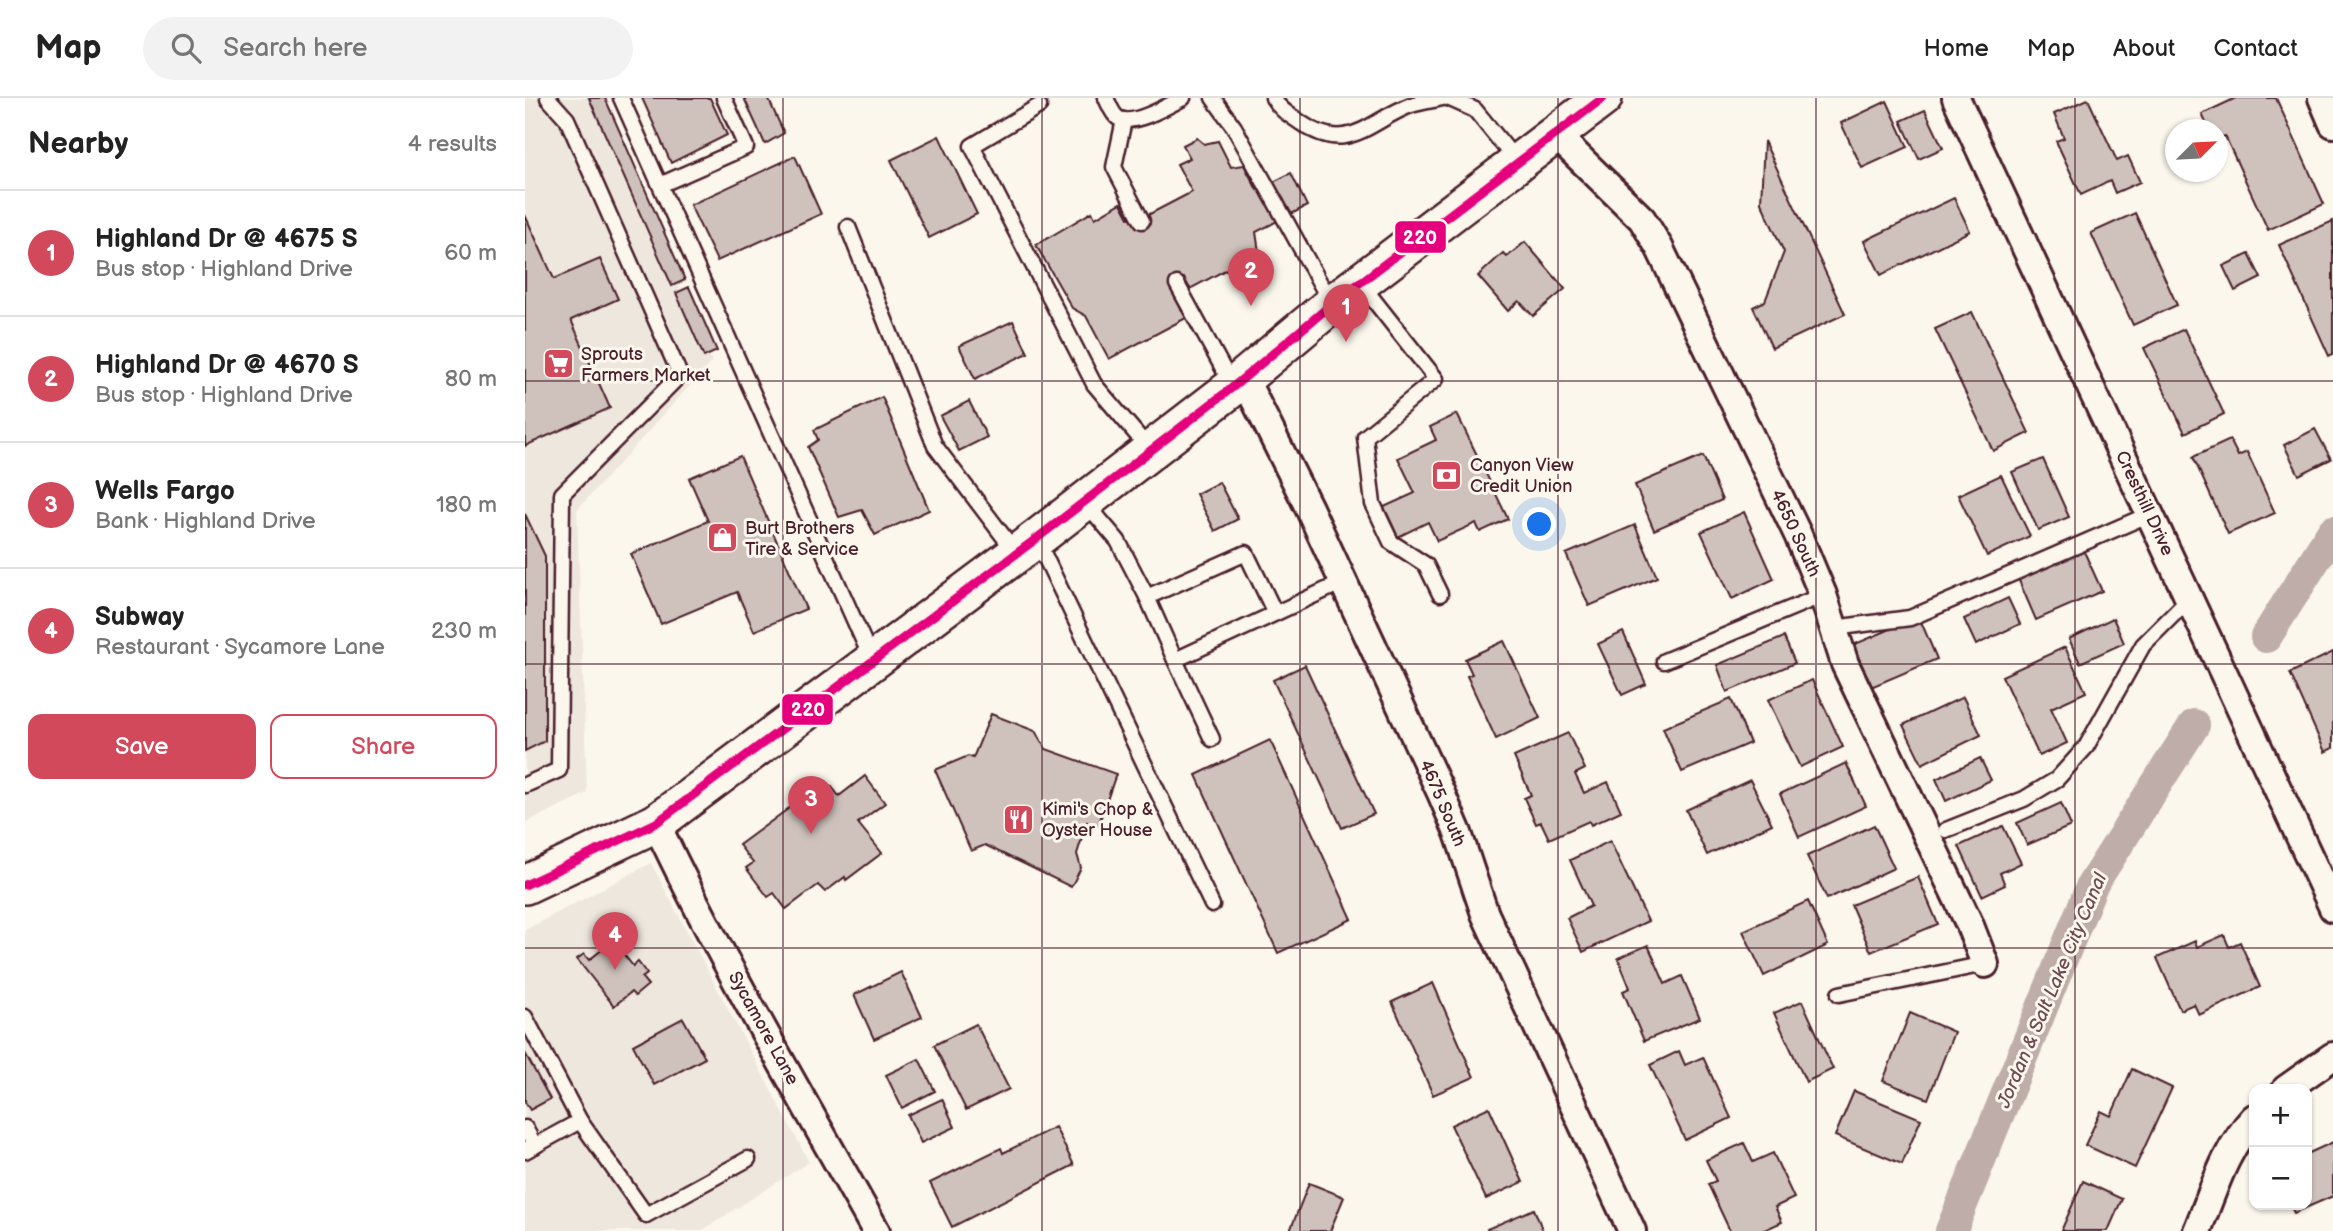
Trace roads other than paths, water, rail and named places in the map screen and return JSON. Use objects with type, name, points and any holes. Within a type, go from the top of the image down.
[{"type":"main road","points":[[525,886],[656,823],[1151,451],[1332,304],[1519,164],[1602,98]]},
{"type":"street","name":"Cresthill Drive","points":[[1956,98],[2189,599],[2324,863],[2333,908]]},
{"type":"street","points":[[2322,98],[2333,124]]},
{"type":"street","name":"4650 South","points":[[1556,135],[1642,219],[1660,247],[1798,535],[1823,594],[1845,664],[1969,923],[1985,964]]},
{"type":"street","name":"4675 South","points":[[1238,383],[1270,427],[1343,582],[1458,833],[1485,914],[1632,1231]]},
{"type":"street","name":"Sycamore Lane","points":[[656,823],[741,989],[876,1231]]},
{"type":"street","points":[[2293,1084],[2333,1056]]},
{"type":"street","points":[[2197,1231],[2227,1158],[2249,1123]]},
{"type":"lane","points":[[525,785],[559,770],[562,494],[680,375],[568,119],[548,98]]},
{"type":"lane","points":[[621,98],[873,661]]},
{"type":"lane","points":[[660,185],[746,147],[724,98]]},
{"type":"lane","points":[[1106,98],[1115,116],[1124,120],[1153,114],[1183,98]]},
{"type":"lane","points":[[1213,98],[1234,127],[1332,304]]},
{"type":"lane","points":[[1273,98],[1279,108],[1310,129],[1332,137],[1359,134],[1411,105],[1446,98],[1475,110],[1519,164]]},
{"type":"lane","points":[[1039,106],[972,146],[1094,384],[1151,451]]},
{"type":"lane","points":[[1124,120],[1114,167],[1142,220]]},
{"type":"lane","points":[[848,227],[935,446],[1026,546],[1212,905]]},
{"type":"lane","points":[[1360,283],[1436,379],[1365,437],[1373,504],[1391,542],[1426,565],[1440,594]]},
{"type":"lane","points":[[1177,284],[1238,383]]},
{"type":"lane","points":[[1084,501],[1118,541],[1147,597],[1212,739]]},
{"type":"lane","points":[[1834,628],[1910,618],[2150,514]]},
{"type":"lane","points":[[1147,597],[1246,552],[1275,613]]},
{"type":"lane","points":[[1175,660],[1343,582]]},
{"type":"lane","points":[[1664,661],[1823,594]]},
{"type":"lane","points":[[1946,830],[2024,799],[2057,779],[2086,747],[2143,645],[2189,599]]},
{"type":"lane","points":[[1839,994],[1985,964]]},
{"type":"lane","points":[[525,1017],[580,1121],[646,1215],[748,1158]]},
{"type":"lane","points":[[525,1128],[530,1149],[580,1121]]},
{"type":"waterway","name":"Jordan & Salt Lake City Canal","points":[[2266,637],[2333,531]]},
{"type":"waterway","name":"Jordan & Salt Lake City Canal","points":[[1951,1231],[2092,885],[2194,725]]},
{"type":"place","name":"Highland Dr @ 4670 S","points":[[1251,306]]},
{"type":"place","name":"Highland Dr @ 4675 S","points":[[1346,342]]},
{"type":"place","name":"Sprouts Farmers Market","points":[[558,364]]},
{"type":"place","name":"Canyon View Credit Union","points":[[1447,475]]},
{"type":"place","name":"Burt Brothers Tire & Service","points":[[722,538]]},
{"type":"place","name":"Kimi's Chop & Oyster House","points":[[1019,819]]},
{"type":"place","name":"Wells Fargo","points":[[811,834]]},
{"type":"place","name":"Subway","points":[[615,970]]}]
